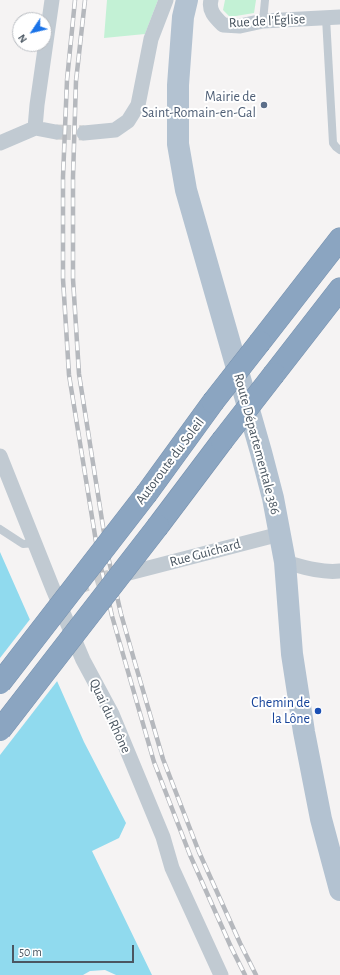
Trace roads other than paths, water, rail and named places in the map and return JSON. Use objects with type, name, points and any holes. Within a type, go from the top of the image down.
[{"type":"highway","name":"Autoroute du Soleil","points":[[0,683],[340,239]]},
{"type":"highway","name":"Autoroute du Soleil","points":[[0,730],[340,289]]},
{"type":"main road","name":"Route Départementale 386","points":[[188,0],[183,17],[178,85],[179,152],[186,190],[273,498],[285,562],[292,654],[304,732],[321,819],[340,890]]},
{"type":"street","points":[[35,128],[52,0]]},
{"type":"street","points":[[84,133],[115,130],[128,121],[138,105],[152,39],[166,0]]},
{"type":"street","name":"Rue de l'Église","points":[[211,0],[210,5],[214,15],[223,25],[240,26],[263,21],[333,18]]},
{"type":"street","points":[[0,143],[35,128],[56,132]]},
{"type":"street","name":"Quai du Rhône","points":[[0,456],[35,543],[61,592],[83,660],[112,714],[163,837],[172,868],[221,975]]},
{"type":"street","name":"Rue Guichard","points":[[129,573],[280,534]]},
{"type":"street","points":[[285,562],[310,569],[330,572],[340,571]]},
{"type":"lane","points":[[263,21],[265,0]]},
{"type":"lane","points":[[333,18],[333,143],[340,150]]},
{"type":"lane","points":[[0,529],[23,544],[35,543]]},
{"type":"water","points":[[0,552],[84,742],[126,823],[119,838],[92,851],[152,975],[116,975],[105,970],[90,971],[83,975],[0,975]]},
{"type":"tunnel","points":[[56,132],[84,133]]},
{"type":"tunnel","points":[[73,588],[123,574]]},
{"type":"railway","points":[[75,0],[67,80],[63,177],[63,279],[69,375],[98,554],[112,616],[154,762],[190,855],[245,975]]},
{"type":"railway","points":[[85,0],[76,81],[73,177],[73,279],[79,374],[107,552],[121,614],[163,759],[199,852],[256,975]]},
{"type":"place","name":"Mairie de Saint-Romain-en-Gal","points":[[264,105]]},
{"type":"place","name":"Chemin de la Lône","points":[[318,711]]}]
